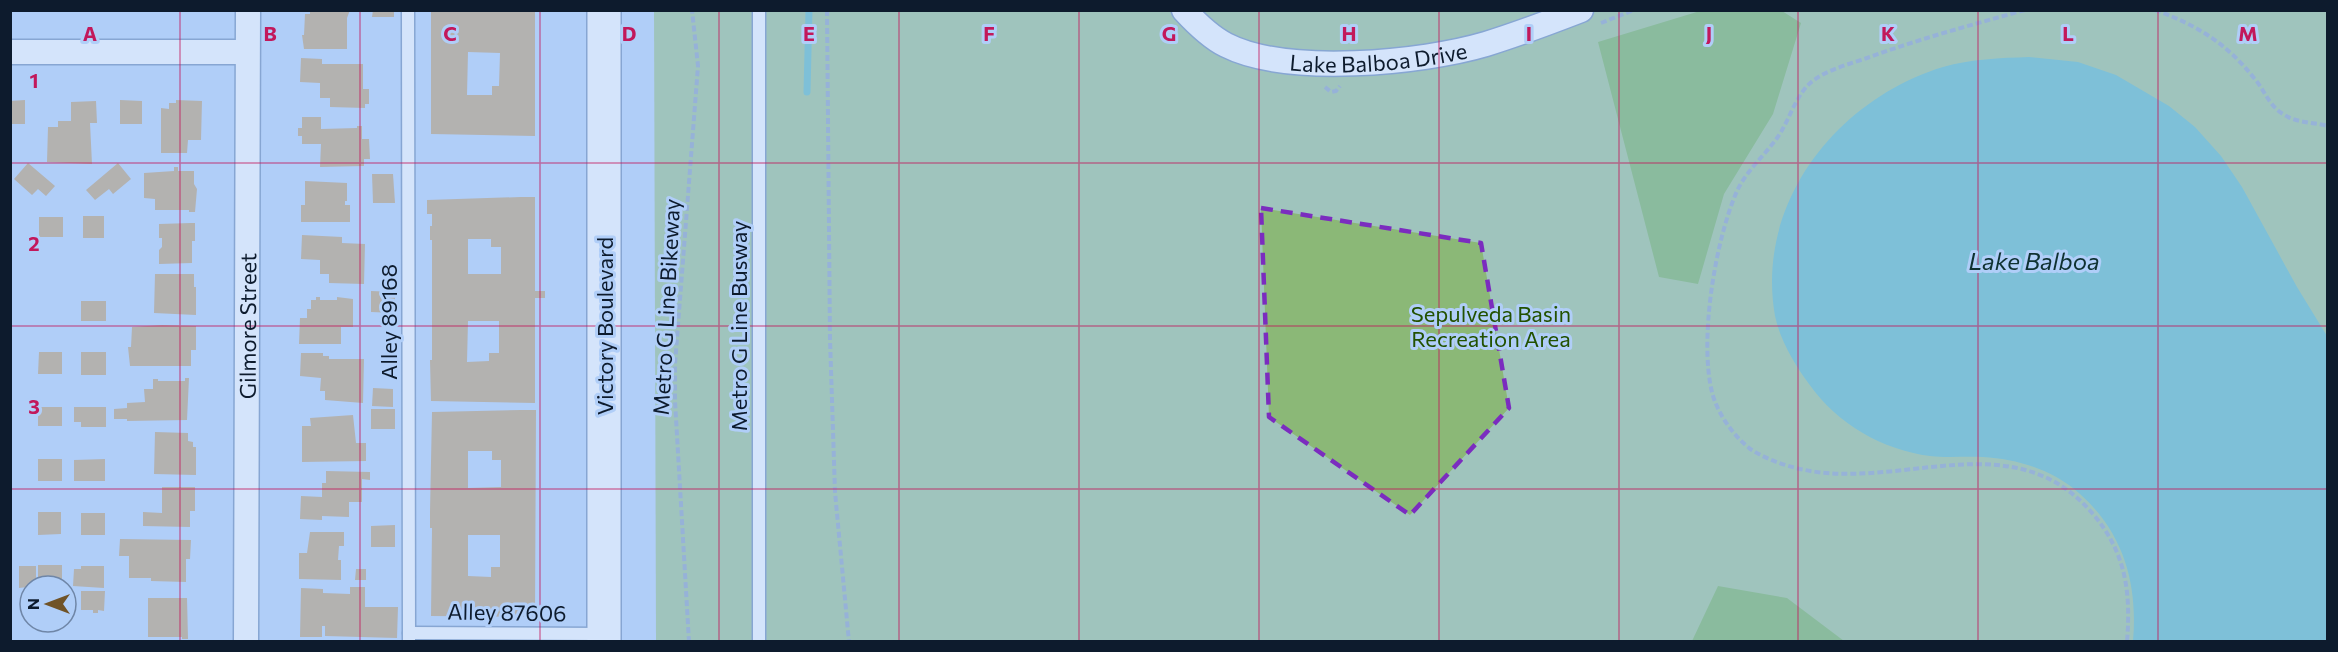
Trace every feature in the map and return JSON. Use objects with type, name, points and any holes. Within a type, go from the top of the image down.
[{"type":"main road","name":"Victory Boulevard","points":[[604,10],[604,638]]},
{"type":"street","name":"Gilmore Street","points":[[246,642],[248,10]]},
{"type":"street","name":"Lake Balboa Drive","points":[[1184,10],[1197,25],[1225,45],[1248,54],[1309,64],[1387,61],[1436,55],[1485,44],[1581,10]]},
{"type":"street","points":[[10,52],[247,52]]},
{"type":"lane","name":"Alley 89168","points":[[408,10],[409,637]]},
{"type":"lane","name":"Metro G Line Busway","points":[[759,10],[759,642]]},
{"type":"lane","name":"Alley 87606","points":[[409,637],[604,638]]},
{"type":"path","name":"Metro G Line Bikeway","points":[[689,642],[675,401],[675,364],[698,66],[692,10]]},
{"type":"path","points":[[827,10],[830,339],[835,492],[849,642]]},
{"type":"path","points":[[2025,10],[1916,40],[1830,71],[1816,78],[1804,89],[1780,134],[1736,193],[1719,250],[1710,305],[1707,343],[1712,394],[1732,431],[1750,449],[1779,463],[1806,470],[1832,474],[1862,474],[1897,472],[1942,464],[1987,463],[2024,468],[2051,480],[2072,493],[2089,509],[2103,526],[2117,552],[2129,596],[2127,642]]},
{"type":"path","points":[[2155,10],[2203,31],[2227,48],[2255,78],[2268,100],[2281,113],[2296,121],[2328,126]]},
{"type":"highlighted area","points":[[1261,208],[1481,243],[1509,408],[1410,515],[1269,417]]},
{"type":"green space","name":"Sepulveda Basin Recreation Area","points":[[654,11],[2327,11],[2327,641],[656,641]]},
{"type":"green space","points":[[1700,11],[1782,11],[1801,23],[1773,114],[1724,194],[1698,284],[1659,277],[1598,42]]},
{"type":"green space","points":[[1718,586],[1787,598],[1844,641],[1692,641]]},
{"type":"water","name":"Lake Balboa","points":[[2029,57],[2078,62],[2116,75],[2169,106],[2195,127],[2221,156],[2242,187],[2327,336],[2327,641],[2133,641],[2133,600],[2125,561],[2108,526],[2080,494],[2047,472],[2022,463],[1983,457],[1930,456],[1912,453],[1878,441],[1847,423],[1820,398],[1798,369],[1789,352],[1780,334],[1775,316],[1772,274],[1778,234],[1792,196],[1812,161],[1838,130],[1870,103],[1905,82],[1954,64],[1986,59]]},
{"type":"building","points":[[310,10],[350,10],[347,18],[347,49],[304,49],[302,35],[304,35],[305,14],[310,14]]},
{"type":"building","points":[[373,10],[394,10],[394,17],[372,17]]},
{"type":"building","points":[[431,10],[535,10],[535,136],[431,134]],"holes":[[[468,52],[500,53],[499,86],[492,86],[492,95],[467,95]]]},
{"type":"building","points":[[301,58],[322,59],[322,64],[363,64],[363,89],[369,89],[369,104],[365,104],[365,108],[330,107],[330,98],[320,98],[320,83],[300,82]]},
{"type":"building","points":[[25,100],[25,124],[10,124],[10,101]]},
{"type":"building","points":[[120,100],[142,101],[142,124],[120,124]]},
{"type":"building","points":[[176,100],[202,101],[201,140],[188,140],[187,153],[161,153],[161,108],[169,109],[169,103],[176,103]]},
{"type":"building","points":[[96,101],[97,123],[90,123],[92,164],[47,162],[48,127],[58,127],[58,121],[71,121],[71,102]]},
{"type":"building","points":[[302,117],[321,117],[321,129],[362,126],[362,139],[369,139],[370,159],[364,159],[364,166],[320,167],[321,144],[302,144],[302,136],[298,136],[298,128],[302,128]]},
{"type":"building","points":[[28,163],[55,186],[46,196],[38,189],[32,195],[14,179]]},
{"type":"building","points":[[118,163],[131,179],[113,194],[109,189],[95,200],[86,190]]},
{"type":"building","points":[[174,167],[178,167],[178,171],[194,171],[194,184],[197,189],[195,212],[155,210],[155,199],[144,198],[144,173],[174,171]]},
{"type":"building","points":[[372,174],[393,174],[395,203],[373,203]]},
{"type":"building","points":[[305,181],[347,183],[345,205],[350,205],[350,222],[301,222],[301,205],[305,205]]},
{"type":"building","points":[[535,197],[535,291],[545,291],[545,298],[535,298],[535,403],[431,401],[432,240],[430,240],[430,226],[432,226],[432,214],[427,214],[427,200]],"holes":[[[468,239],[491,239],[491,247],[501,247],[501,274],[468,274]],[[468,321],[499,321],[499,353],[489,353],[489,361],[467,362]]]},
{"type":"building","points":[[83,216],[104,216],[104,238],[83,238]]},
{"type":"building","points":[[39,217],[63,217],[63,237],[39,237]]},
{"type":"building","points":[[195,223],[192,263],[159,264],[162,238],[159,238],[159,224]]},
{"type":"building","points":[[302,235],[342,237],[342,243],[365,244],[364,284],[329,283],[329,274],[320,274],[320,260],[301,259]]},
{"type":"building","points":[[155,274],[194,274],[196,315],[154,313]]},
{"type":"building","points":[[371,291],[395,292],[395,313],[371,312]]},
{"type":"building","points":[[316,297],[320,297],[320,300],[337,300],[337,297],[353,299],[353,327],[341,327],[341,344],[299,344],[300,318],[307,318],[307,309],[311,309],[311,300],[316,300]]},
{"type":"building","points":[[81,301],[106,301],[106,321],[81,321]]},
{"type":"building","points":[[196,326],[196,350],[191,350],[191,366],[130,366],[128,347],[131,347],[132,327]]},
{"type":"building","points":[[39,352],[62,352],[62,374],[38,374]]},
{"type":"building","points":[[81,352],[106,352],[106,375],[81,375]]},
{"type":"building","points":[[301,353],[323,353],[323,356],[329,356],[329,359],[364,359],[363,403],[325,400],[325,391],[320,391],[321,378],[300,376]]},
{"type":"building","points":[[185,378],[189,378],[187,420],[127,421],[127,419],[114,419],[114,409],[127,408],[127,403],[145,402],[144,389],[153,389],[153,379],[185,381]]},
{"type":"building","points":[[373,388],[393,389],[393,407],[372,406]]},
{"type":"building","points":[[38,407],[62,407],[62,426],[38,426]]},
{"type":"building","points":[[74,407],[106,407],[106,427],[81,427],[81,422],[74,422]]},
{"type":"building","points":[[371,409],[395,409],[395,429],[371,429]]},
{"type":"building","points":[[536,410],[535,617],[431,616],[432,412]],"holes":[[[468,451],[492,451],[492,460],[501,460],[501,487],[468,488]],[[468,535],[500,535],[500,567],[491,567],[491,577],[468,576]]]},
{"type":"building","points":[[353,415],[356,443],[366,443],[366,461],[302,462],[302,426],[311,426],[310,418]]},
{"type":"building","points":[[155,432],[188,433],[188,441],[193,442],[193,447],[196,447],[196,475],[154,474]]},
{"type":"building","points":[[38,459],[62,459],[62,481],[38,481]]},
{"type":"building","points":[[105,459],[105,481],[74,481],[74,460]]},
{"type":"building","points":[[326,471],[370,472],[370,480],[362,479],[362,502],[349,502],[349,517],[322,516],[322,520],[300,519],[301,496],[322,497],[322,483],[326,483]]},
{"type":"building","points":[[162,487],[195,487],[195,511],[190,511],[190,527],[143,526],[143,512],[162,513]]},
{"type":"building","points":[[38,512],[61,512],[61,534],[38,535]]},
{"type":"building","points":[[81,513],[105,513],[105,535],[81,535]]},
{"type":"building","points":[[395,525],[395,547],[371,547],[371,526]]},
{"type":"building","points":[[310,532],[344,532],[344,546],[339,546],[338,560],[341,560],[341,580],[299,579],[299,553],[307,553]]},
{"type":"building","points":[[120,539],[191,540],[190,559],[186,559],[186,582],[129,578],[129,556],[119,556]]},
{"type":"building","points":[[38,565],[62,565],[62,574],[38,574]]},
{"type":"building","points":[[19,566],[36,566],[36,574],[19,574]]},
{"type":"building","points":[[81,566],[104,566],[104,588],[78,586],[78,574],[74,574],[74,569],[81,569]]},
{"type":"building","points":[[356,569],[366,569],[366,580],[355,580]]},
{"type":"building","points":[[350,587],[365,587],[365,607],[398,607],[397,638],[325,636],[325,626],[322,626],[322,637],[300,637],[301,588],[323,589],[323,593],[350,594]]},
{"type":"building","points":[[81,591],[105,591],[104,611],[98,610],[98,613],[93,613],[93,610],[81,610]]},
{"type":"building","points":[[148,598],[187,598],[188,639],[148,637]]},
{"type":"waterway","points":[[807,92],[809,10]]}]
